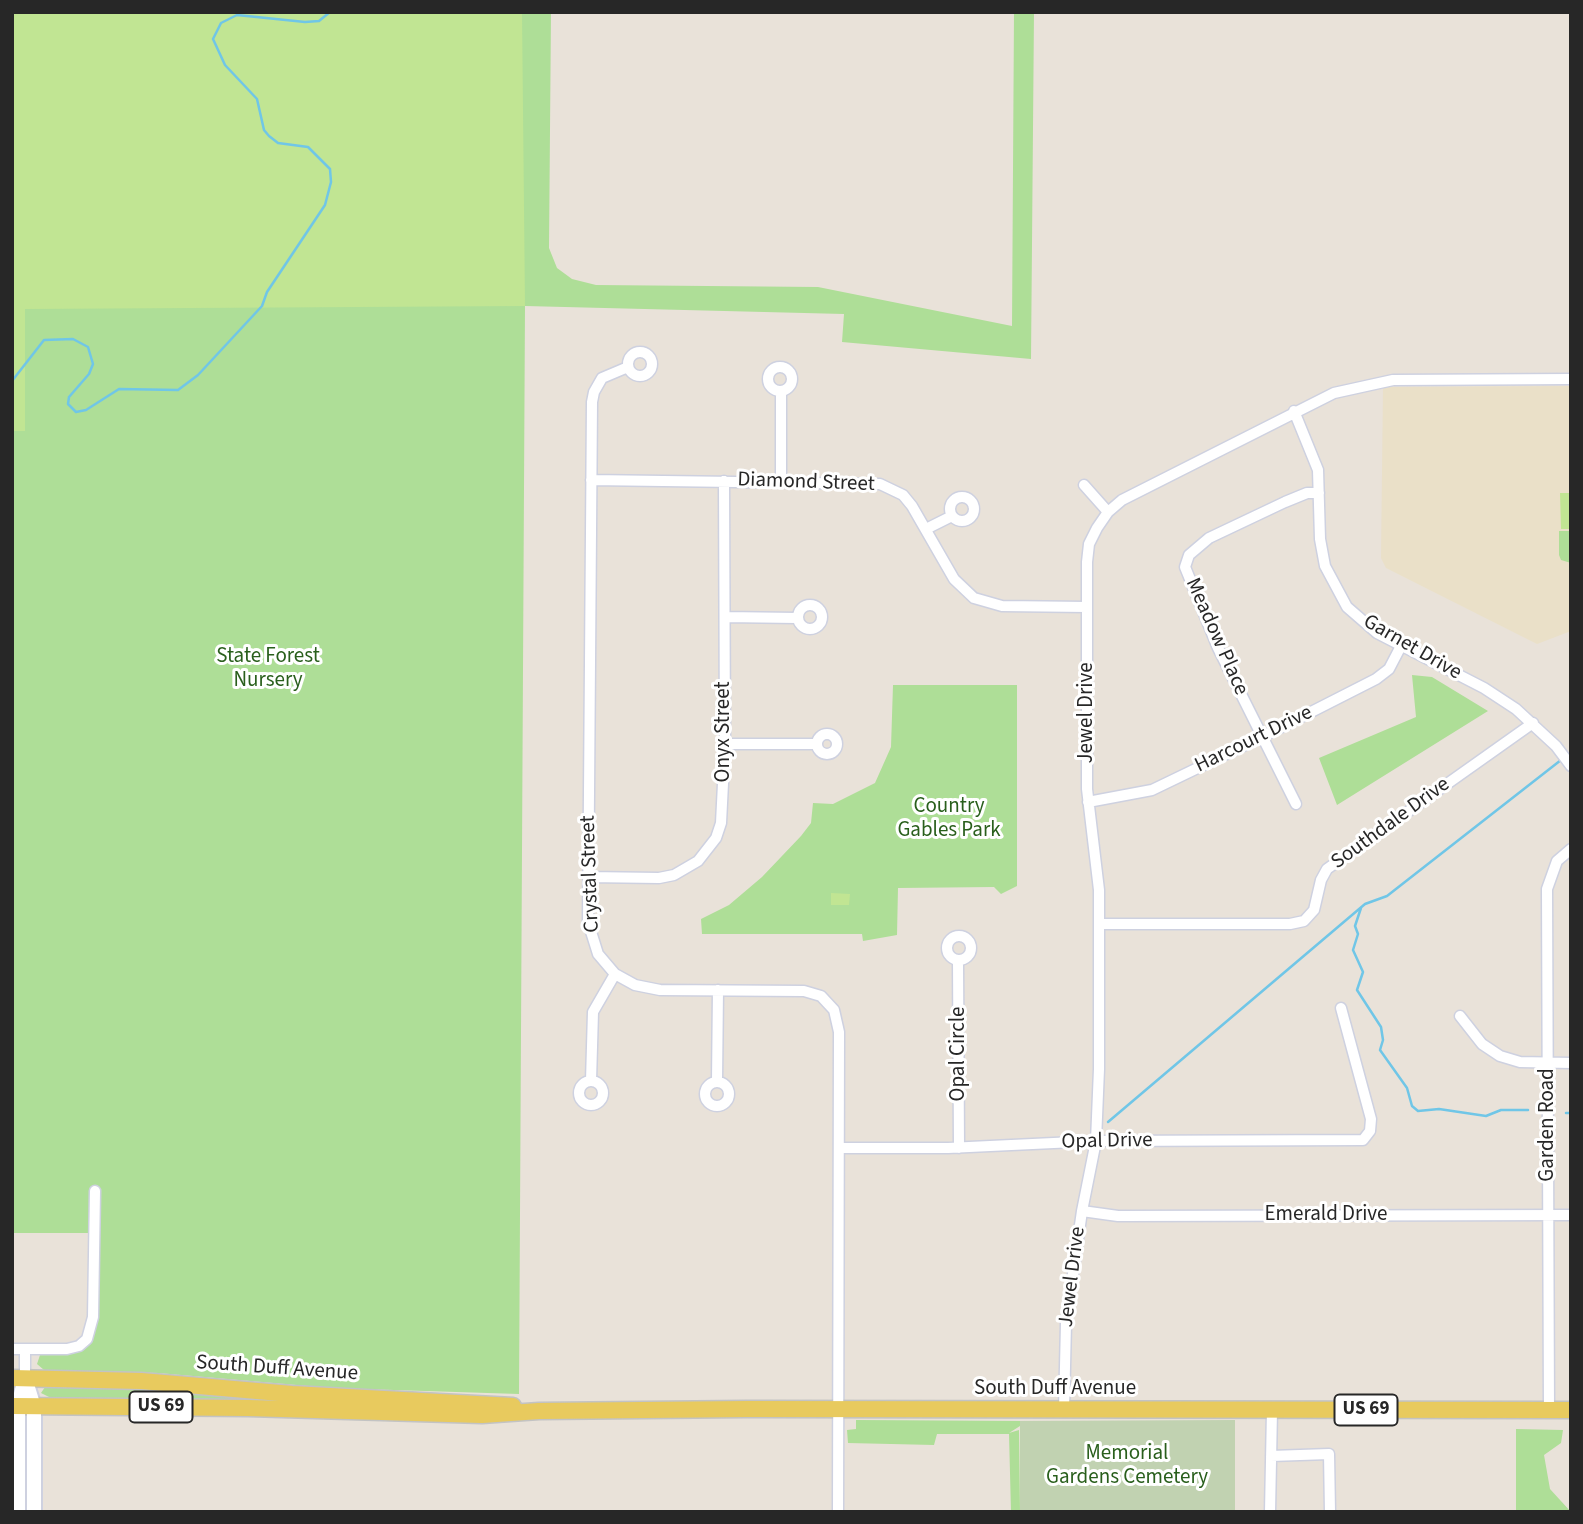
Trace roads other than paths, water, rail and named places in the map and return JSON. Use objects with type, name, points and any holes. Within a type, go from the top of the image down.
[{"type":"main road","name":"South Duff Avenue","points":[[18,1378],[141,1381],[292,1394],[458,1401],[539,1410]]},
{"type":"main road","points":[[18,1378],[34,1512]]},
{"type":"main road","name":"South Duff Avenue","points":[[22,1407],[288,1409],[482,1415],[539,1410],[1571,1410]]},
{"type":"main road","points":[[18,1512],[22,1407]]},
{"type":"street","name":"Crystal Street","points":[[628,367],[607,373],[594,392],[588,877],[588,922],[591,940],[598,954],[615,974],[647,989],[804,991],[829,1002],[838,1020],[838,1512]]},
{"type":"street","name":"Jewel Drive","points":[[1064,1410],[1066,1323],[1082,1212],[1096,1141],[1099,890],[1088,802],[1089,544],[1108,512],[1138,491],[1334,393],[1393,380],[1571,379]]},
{"type":"street","points":[[781,391],[781,481]]},
{"type":"street","name":"Garnet Drive","points":[[1294,411],[1312,451],[1319,493],[1325,566],[1336,592],[1361,621],[1401,646],[1484,688],[1533,723],[1571,766]]},
{"type":"street","name":"Diamond Street","points":[[591,480],[864,482],[891,488],[908,500],[954,579],[974,598],[1002,606],[1087,607]]},
{"type":"street","name":"Onyx Street","points":[[588,877],[659,878],[674,875],[698,861],[716,838],[722,823],[725,744],[724,481]]},
{"type":"street","points":[[1084,485],[1108,512]]},
{"type":"street","name":"Meadow Place","points":[[1262,737],[1218,648],[1185,568],[1189,555],[1209,538],[1285,502],[1307,493],[1319,493]]},
{"type":"street","points":[[926,529],[952,516]]},
{"type":"street","points":[[724,617],[797,618]]},
{"type":"street","name":"Harcourt Drive","points":[[1088,802],[1134,796],[1152,790],[1262,737],[1376,679],[1389,669],[1401,646]]},
{"type":"street","name":"Southdale Drive","points":[[1099,924],[1290,924],[1304,920],[1314,910],[1321,880],[1327,869],[1533,723]]},
{"type":"street","points":[[1262,737],[1296,804]]},
{"type":"street","points":[[725,744],[816,744]]},
{"type":"street","name":"Garden Road","points":[[1549,1410],[1547,889],[1557,861],[1571,849]]},
{"type":"street","name":"Opal Circle","points":[[958,961],[959,1148]]},
{"type":"street","points":[[591,1081],[593,1012],[615,974]]},
{"type":"street","points":[[717,1081],[718,990]]},
{"type":"street","name":"Opal Drive","points":[[840,1148],[959,1148],[1096,1141],[1363,1140],[1370,1131],[1371,1119],[1341,1008]]},
{"type":"street","points":[[1460,1016],[1482,1044],[1500,1056],[1520,1062],[1571,1063]]},
{"type":"street","points":[[12,1349],[74,1348],[85,1342],[90,1333],[95,1191]]},
{"type":"street","name":"Emerald Drive","points":[[1082,1212],[1118,1216],[1571,1215]]},
{"type":"street","points":[[18,1378],[25,1349]]},
{"type":"street","points":[[1270,1512],[1272,1410]]},
{"type":"street","points":[[1271,1456],[1329,1454],[1330,1512]]},
{"type":"waterway","points":[[12,381],[44,340],[73,339],[88,347],[93,364],[89,374],[69,397],[68,404],[76,412],[86,410],[119,389],[178,390],[198,375],[262,306],[267,292],[325,205],[331,182],[330,169],[308,147],[278,143],[269,136],[264,130],[257,99],[225,65],[213,39],[221,23],[237,15],[305,22],[319,21],[330,12]]},
{"type":"waterway","points":[[1108,1122],[1365,904],[1387,896],[1561,760]]},
{"type":"waterway","points":[[1361,908],[1355,926],[1358,934],[1353,950],[1363,972],[1357,990],[1381,1027],[1383,1040],[1380,1050],[1407,1088],[1412,1106],[1418,1111],[1439,1109],[1486,1116],[1501,1110],[1528,1110]]},
{"type":"waterway","points":[[1566,1113],[1571,1113]]},
{"type":"park label","name":"State Forest Nursery","points":[[268,669]]},
{"type":"park label","name":"Country Gables Park","points":[[949,819]]},
{"type":"park label","name":"Memorial Gardens Cemetery","points":[[1127,1466]]}]
